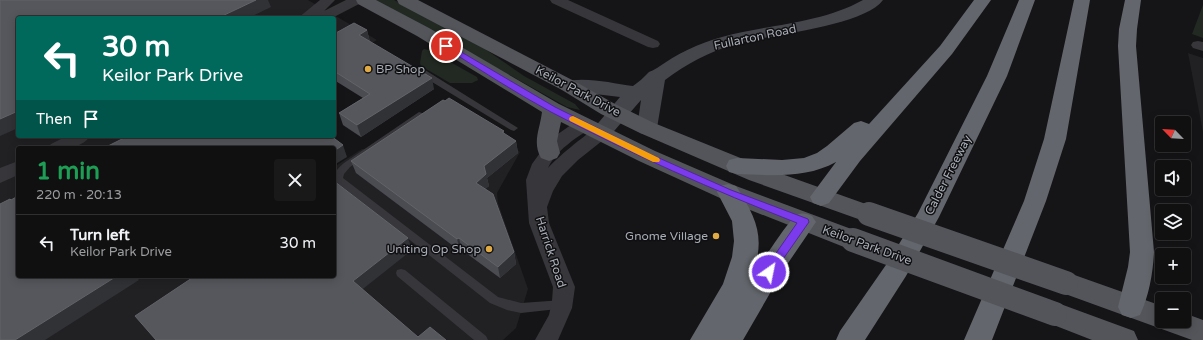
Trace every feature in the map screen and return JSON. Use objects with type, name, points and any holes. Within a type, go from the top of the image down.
[{"type":"highway","points":[[821,197],[852,156],[946,50],[983,0]]},
{"type":"highway","name":"Calder Freeway","points":[[850,340],[897,269],[927,217],[997,76],[1027,0]]},
{"type":"highway","points":[[1055,139],[1082,0]]},
{"type":"highway","points":[[978,340],[1030,214],[1055,139],[1078,77],[1093,0]]},
{"type":"highway","points":[[1131,307],[1141,267],[1142,252],[1127,46],[1128,29],[1133,0]]},
{"type":"highway","points":[[737,166],[790,168],[803,166],[826,158],[916,84]]},
{"type":"highway","points":[[704,340],[737,285],[747,251],[745,224],[728,192]]},
{"type":"highway","points":[[728,340],[774,262],[804,222]]},
{"type":"main road","name":"Keilor Park Drive","points":[[364,0],[423,32],[552,109],[674,169],[804,222],[1124,340]]},
{"type":"main road","name":"Keilor Park Drive","points":[[405,0],[569,86],[622,105],[647,128],[737,166],[1155,316]]},
{"type":"main road","name":"Fullarton Road","points":[[592,129],[656,76],[687,55],[709,46],[741,37],[798,28],[821,22],[852,12],[875,0]]},
{"type":"main road","points":[[647,128],[650,103],[656,76]]},
{"type":"main road","points":[[569,86],[589,86],[622,105]]},
{"type":"main road","points":[[549,153],[546,141],[551,125],[552,109]]},
{"type":"main road","points":[[804,222],[821,197]]},
{"type":"main road","points":[[1124,340],[1131,307]]},
{"type":"main road","points":[[1191,328],[1203,332]]},
{"type":"street","points":[[308,16],[328,0]]},
{"type":"street","points":[[325,16],[356,0]]},
{"type":"street","points":[[558,0],[652,44]]},
{"type":"street","name":"Harrick Road","points":[[546,340],[557,322],[565,298],[564,287],[539,223],[535,180],[541,164],[549,153],[564,138],[592,129]]},
{"type":"street","name":"Harrick Road","points":[[537,208],[548,180],[558,168],[579,149],[592,129]]},
{"type":"street","points":[[60,146],[77,138]]},
{"type":"street","points":[[0,176],[16,168]]},
{"type":"lane","points":[[414,68],[456,91],[514,128]]},
{"type":"lane","points":[[419,115],[347,165],[340,172],[338,176],[339,180],[463,278],[494,300],[521,308],[563,305]]},
{"type":"lane","points":[[401,273],[482,340]]},
{"type":"shaded area","points":[[0,0],[308,0],[336,16],[16,16],[16,138],[265,138],[276,146],[16,146],[16,278],[336,278],[336,166],[362,149],[507,142],[520,152],[497,193],[498,203],[528,289],[516,328],[503,340],[0,340]]},
{"type":"shaded area","points":[[375,0],[394,0],[482,47],[524,76],[575,104],[580,110],[567,107]]},
{"type":"shaded area","points":[[1203,5],[1203,38],[1192,34]]},
{"type":"shaded area","points":[[336,16],[377,40],[336,63]]},
{"type":"shaded area","points":[[424,49],[429,50],[477,77],[478,80],[472,83],[450,83],[421,66],[422,51]]},
{"type":"shaded area","points":[[1188,53],[1203,58],[1203,132]]},
{"type":"building","points":[[0,0],[256,0],[222,16],[16,16],[16,112],[0,119]]},
{"type":"building","points":[[354,23],[367,30],[359,35],[432,78],[357,125],[339,113],[370,94],[336,72],[336,33]]},
{"type":"building","points":[[449,98],[504,131],[502,132],[516,141],[484,166],[486,174],[476,183],[493,194],[514,252],[498,267],[459,238],[457,239],[351,161],[443,100],[445,101]]},
{"type":"building","points":[[124,138],[334,138],[343,145],[336,150],[336,146],[108,146]]},
{"type":"building","points":[[336,183],[408,238],[353,281],[418,337],[430,327],[446,340],[156,340],[135,316],[192,278],[336,278]]},
{"type":"building","points":[[16,197],[16,278],[114,278],[15,340],[0,340],[0,204],[10,199],[11,200]]},
{"type":"slow traffic","points":[[573,119],[656,160]]},
{"type":"place","name":"BP Shop","points":[[368,69]]},
{"type":"place","name":"Gnome Village","points":[[716,236]]},
{"type":"place","name":"Uniting Op Shop","points":[[489,249]]},
{"type":"route","points":[[446,46],[552,109],[647,156],[698,180],[804,222],[774,262],[769,272]]}]
